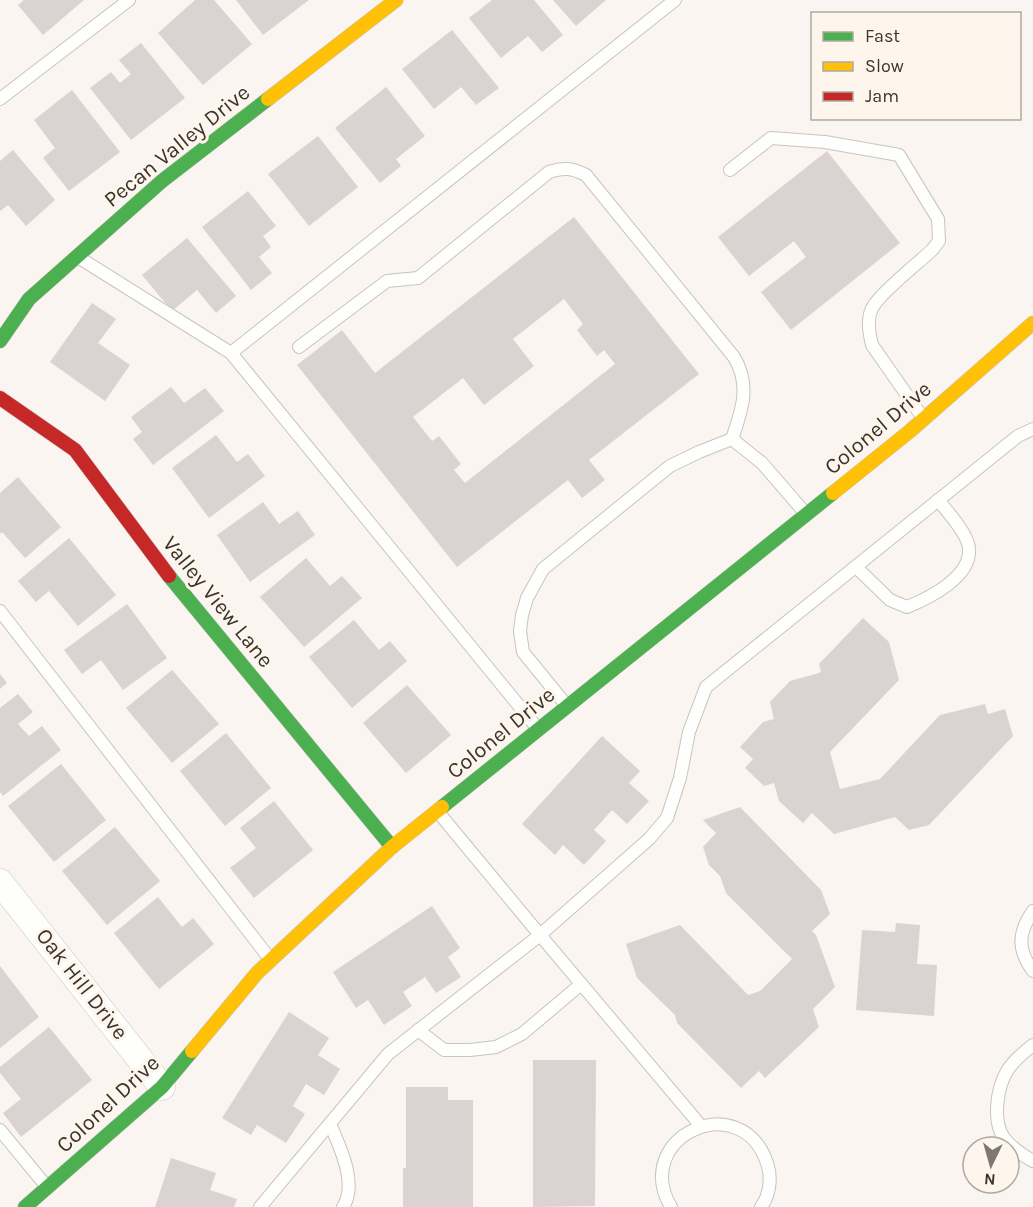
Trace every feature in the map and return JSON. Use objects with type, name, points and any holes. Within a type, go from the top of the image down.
[{"type":"street","name":"Pecan Valley Drive","points":[[0,341],[29,299],[162,181],[396,0]]},
{"type":"street","name":"Colonel Drive","points":[[24,1207],[162,1087],[257,973],[392,847],[924,418],[1033,324]]},
{"type":"street","name":"Valley View Lane","points":[[0,398],[75,450],[158,563],[392,847]]},
{"type":"street","name":"Oak Hill Drive","points":[[0,882],[162,1087]]},
{"type":"lane","points":[[0,99],[129,0]]},
{"type":"lane","points":[[231,353],[675,0]]},
{"type":"lane","points":[[730,170],[771,138],[825,142],[898,155],[938,219],[939,241],[874,305],[869,332],[872,345],[924,418]]},
{"type":"lane","points":[[299,347],[387,281],[418,278],[549,172],[559,168],[573,168],[586,175],[734,357],[742,371],[742,407],[732,439]]},
{"type":"lane","points":[[78,256],[231,353],[539,730]]},
{"type":"lane","points":[[260,1207],[388,1054],[540,935],[649,838],[667,818],[680,778],[689,732],[706,687],[1018,435],[1033,429]]},
{"type":"lane","points":[[732,439],[762,463],[806,514]]},
{"type":"lane","points":[[568,707],[523,652],[520,631],[522,615],[527,598],[543,569],[670,466],[732,439]]},
{"type":"lane","points":[[856,567],[890,600],[907,607],[927,599],[948,585],[965,566],[969,548],[963,533],[938,500]]},
{"type":"lane","points":[[0,611],[270,960]]},
{"type":"lane","points":[[438,811],[580,985],[701,1126]]},
{"type":"lane","points":[[1033,911],[1026,921],[1021,944],[1023,957],[1033,971]]},
{"type":"lane","points":[[418,1030],[444,1050],[496,1047],[522,1034],[580,985]]},
{"type":"lane","points":[[1033,1045],[1008,1069],[998,1099],[998,1118],[1003,1136],[1019,1154],[1033,1161]]},
{"type":"lane","points":[[330,1124],[345,1156],[348,1181],[346,1202],[342,1207]]},
{"type":"lane","points":[[671,1207],[665,1197],[662,1180],[664,1163],[672,1146],[684,1134],[701,1126],[719,1124],[737,1128],[752,1137],[763,1151],[769,1168],[770,1186],[761,1207]]},
{"type":"lane","points":[[0,1130],[48,1188],[48,1207]]},
{"type":"building","points":[[24,0],[84,0],[43,35],[18,5]]},
{"type":"building","points":[[195,0],[214,0],[252,44],[203,85],[158,33]]},
{"type":"building","points":[[236,0],[309,0],[263,35]]},
{"type":"building","points":[[492,0],[534,0],[563,35],[542,52],[528,36],[501,58],[469,18]]},
{"type":"building","points":[[553,0],[606,0],[576,26]]},
{"type":"building","points":[[452,30],[499,88],[476,105],[461,87],[434,109],[402,69]]},
{"type":"building","points":[[141,43],[185,98],[131,140],[90,88],[111,72],[120,83],[131,74],[119,60]]},
{"type":"building","points":[[386,87],[425,136],[396,159],[401,166],[380,183],[335,128]]},
{"type":"building","points":[[72,90],[120,152],[69,191],[43,158],[55,148],[34,120]]},
{"type":"building","points":[[318,136],[358,187],[309,226],[268,174]]},
{"type":"building","points":[[13,150],[55,200],[26,226],[8,205],[0,211],[0,161]]},
{"type":"building","points":[[827,151],[900,243],[791,330],[761,292],[806,257],[794,241],[749,276],[718,237]]},
{"type":"building","points":[[248,191],[276,226],[263,236],[271,247],[259,257],[272,273],[251,290],[202,227]]},
{"type":"building","points":[[574,217],[699,374],[589,460],[605,480],[582,498],[568,480],[457,567],[297,365],[342,330],[375,373]],"holes":[[[564,299],[583,324],[577,330],[597,356],[604,350],[615,364],[465,483],[454,470],[461,464],[439,436],[432,441],[413,417],[463,378],[484,405],[534,366],[513,339]]]},
{"type":"building","points":[[187,238],[236,296],[216,313],[197,290],[172,311],[142,275]]},
{"type":"building","points":[[92,303],[116,319],[98,343],[130,365],[105,401],[50,362]]},
{"type":"building","points":[[171,387],[184,403],[205,388],[224,411],[153,465],[133,439],[142,432],[131,417]]},
{"type":"building","points":[[216,435],[237,462],[248,454],[265,476],[209,518],[172,468]]},
{"type":"building","points":[[18,477],[61,527],[25,558],[2,532],[0,534],[0,493]]},
{"type":"building","points":[[263,502],[279,524],[298,511],[315,535],[250,582],[217,535]]},
{"type":"building","points":[[69,538],[116,595],[78,626],[49,591],[36,602],[18,581]]},
{"type":"building","points":[[306,558],[330,586],[342,576],[362,598],[304,647],[260,597]]},
{"type":"building","points":[[127,604],[167,658],[123,690],[101,660],[82,674],[64,650]]},
{"type":"building","points":[[863,618],[889,642],[899,680],[830,752],[840,789],[880,779],[940,715],[985,704],[988,714],[1005,709],[1013,736],[929,825],[909,830],[895,817],[834,834],[812,813],[803,823],[779,801],[774,783],[764,786],[745,768],[753,759],[740,747],[763,722],[774,719],[770,702],[790,681],[819,673],[821,671],[819,664]]},
{"type":"building","points":[[354,620],[379,650],[390,641],[407,661],[352,708],[309,657]]},
{"type":"building","points":[[172,670],[219,724],[172,763],[126,708]]},
{"type":"building","points":[[0,674],[7,683],[0,689]]},
{"type":"building","points":[[407,685],[451,735],[406,773],[363,723]]},
{"type":"building","points":[[18,694],[33,712],[18,724],[29,736],[42,726],[61,750],[3,796],[0,792],[0,708]]},
{"type":"building","points":[[226,733],[271,788],[225,826],[180,771]]},
{"type":"building","points":[[602,736],[640,771],[629,783],[649,801],[627,824],[612,810],[594,830],[606,841],[584,865],[563,845],[555,855],[522,824]]},
{"type":"building","points":[[61,764],[106,820],[54,862],[8,806]]},
{"type":"building","points":[[274,801],[313,850],[254,898],[230,868],[256,848],[240,828]]},
{"type":"building","points":[[740,807],[821,890],[830,914],[812,931],[816,935],[835,987],[813,1009],[819,1027],[765,1078],[759,1071],[741,1088],[677,1023],[675,1015],[637,978],[626,944],[680,925],[748,995],[760,991],[792,959],[726,893],[720,876],[709,865],[703,847],[716,833],[703,820]]},
{"type":"building","points":[[115,827],[160,881],[107,925],[62,871]]},
{"type":"building","points":[[158,897],[182,927],[193,918],[214,944],[159,989],[114,933]]},
{"type":"building","points":[[432,906],[460,948],[448,957],[461,977],[436,993],[425,977],[403,992],[412,1006],[384,1025],[368,1000],[356,1008],[333,972]]},
{"type":"building","points":[[896,923],[920,925],[917,964],[937,965],[934,1016],[856,1010],[862,930],[895,932]]},
{"type":"building","points":[[0,966],[39,1017],[0,1048]]},
{"type":"building","points":[[289,1012],[329,1038],[318,1055],[340,1069],[324,1095],[306,1084],[293,1106],[305,1114],[286,1143],[257,1125],[251,1135],[222,1118]]},
{"type":"building","points":[[49,1027],[92,1080],[21,1137],[3,1113],[21,1099],[0,1073],[0,1067]]},
{"type":"building","points":[[533,1060],[596,1060],[595,1206],[533,1207]]},
{"type":"building","points":[[406,1087],[448,1087],[448,1100],[473,1100],[473,1207],[403,1207],[403,1168],[406,1168]]},
{"type":"building","points":[[171,1158],[216,1173],[210,1190],[237,1199],[234,1207],[155,1207]]},
{"type":"traffic: fast","points":[[0,341],[29,299],[162,181],[268,99]]},
{"type":"traffic: fast","points":[[442,807],[833,493]]},
{"type":"traffic: fast","points":[[169,576],[392,847]]},
{"type":"traffic: fast","points":[[25,1207],[162,1087],[192,1051]]},
{"type":"traffic: slow","points":[[268,99],[396,0]]},
{"type":"traffic: slow","points":[[833,493],[910,431],[1033,323]]},
{"type":"traffic: slow","points":[[192,1051],[257,973],[392,847],[442,807]]},
{"type":"traffic: jam","points":[[0,398],[75,450],[169,576]]}]
